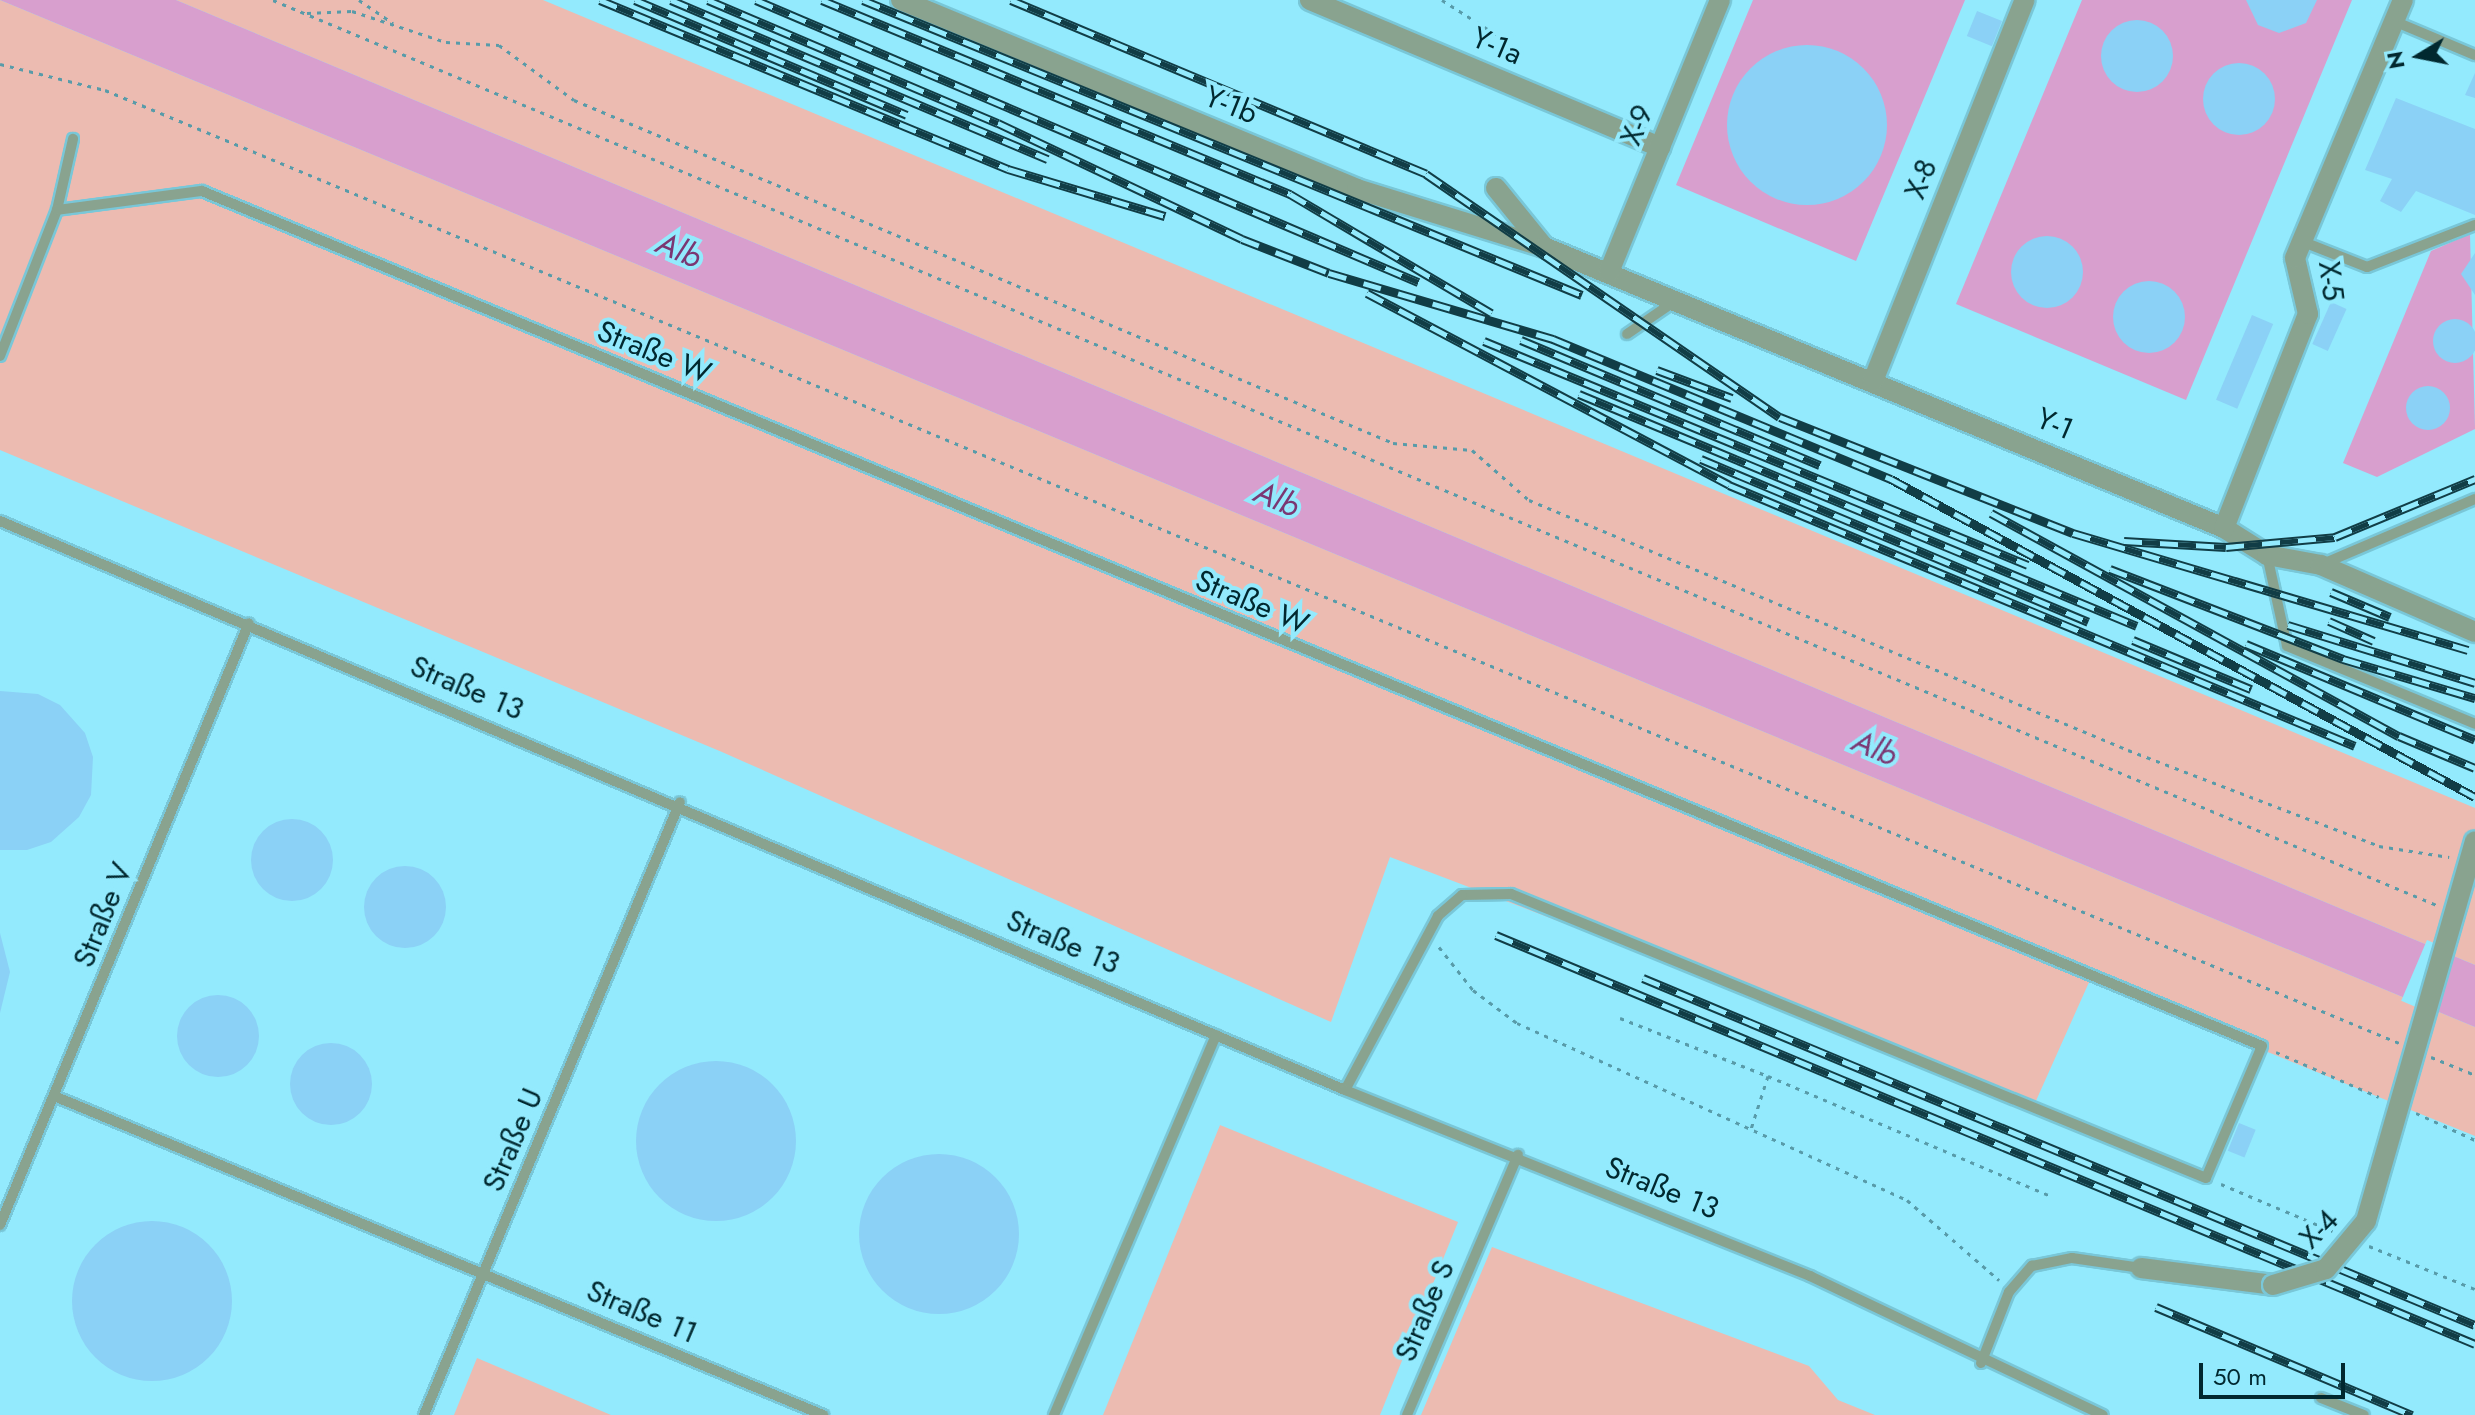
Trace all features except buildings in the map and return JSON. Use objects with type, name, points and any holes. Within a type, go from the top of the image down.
[{"type":"street","name":"Y-1b","points":[[901,0],[1357,189],[1544,247],[1609,272]]},
{"type":"street","name":"Y-1a","points":[[1310,0],[1660,147]]},
{"type":"street","name":"X-9","points":[[1609,272],[1720,0]]},
{"type":"street","name":"X-8","points":[[1873,381],[2025,0]]},
{"type":"street","name":"X-5","points":[[2224,528],[2308,314],[2295,258],[2403,0]]},
{"type":"street","name":"Y-1b","points":[[1496,188],[1544,247]]},
{"type":"street","name":"Y-1","points":[[1609,272],[2224,528],[2267,555],[2321,565],[2475,632]]},
{"type":"street","name":"X-4","points":[[2141,1268],[2273,1285],[2326,1269],[2366,1221],[2475,841]]},
{"type":"lane","points":[[2394,21],[2475,55]]},
{"type":"lane","points":[[0,356],[57,210],[73,139]]},
{"type":"lane","name":"Straße W","points":[[57,210],[202,191],[2262,1046]]},
{"type":"lane","points":[[2301,241],[2367,267],[2475,225]]},
{"type":"lane","points":[[1627,334],[1676,300]]},
{"type":"lane","points":[[2321,565],[2475,499]]},
{"type":"lane","name":"Straße 13","points":[[0,521],[680,802],[1345,1090],[1518,1155],[1810,1276],[1981,1363],[2103,1415]]},
{"type":"lane","points":[[2267,555],[2287,646],[2475,724]]},
{"type":"lane","name":"Straße V","points":[[0,1225],[249,623]]},
{"type":"lane","name":"Straße U","points":[[424,1415],[680,802]]},
{"type":"lane","points":[[1345,1090],[1438,916],[1462,895],[1511,894],[2206,1178],[2262,1046]]},
{"type":"lane","points":[[1054,1415],[1216,1035]]},
{"type":"lane","name":"Straße 11","points":[[54,1096],[485,1271],[823,1415]]},
{"type":"lane","name":"Straße S","points":[[1407,1415],[1518,1155]]},
{"type":"lane","name":"X-4","points":[[1981,1363],[2009,1292],[2027,1270],[2059,1258],[2141,1268]]},
{"type":"lane","points":[[2321,1398],[2364,1415]]},
{"type":"path","points":[[273,0],[2441,907]]},
{"type":"path","points":[[359,0],[395,25]]},
{"type":"path","points":[[1442,0],[1500,37],[1508,83]]},
{"type":"path","points":[[305,13],[352,11],[446,42],[499,45],[574,100],[953,260],[1393,443],[1472,450],[1529,500],[2128,750],[2379,846],[2428,848],[2456,863]]},
{"type":"path","points":[[0,64],[120,96],[2403,1045]]},
{"type":"path","points":[[1438,916],[1440,948],[1473,990],[1517,1023],[1907,1200],[1976,1252],[2009,1292]]},
{"type":"path","points":[[1620,1018],[1768,1076],[2051,1196]]},
{"type":"path","points":[[2262,1046],[2383,1099]]},
{"type":"path","points":[[2417,1051],[2475,1075]]},
{"type":"path","points":[[1751,1129],[1768,1076]]},
{"type":"path","points":[[2409,1110],[2475,1140]]},
{"type":"shaded area","points":[[0,0],[2475,1027],[2475,1136],[2090,980],[2035,1103],[1390,857],[1331,1022],[722,752],[0,450]]},
{"type":"shaded area","points":[[176,0],[543,0],[2475,808],[2475,965]]},
{"type":"shaded area","points":[[1220,1125],[1458,1222],[1380,1415],[1103,1415]]},
{"type":"shaded area","points":[[1492,1247],[1809,1366],[1838,1400],[1875,1415],[1421,1415]]},
{"type":"shaded area","points":[[477,1358],[611,1415],[454,1415]]},
{"type":"water","name":"Alb","points":[[0,0],[176,0],[2475,965],[2475,1027]]},
{"type":"water","points":[[1753,0],[1965,0],[1856,261],[1676,185]]},
{"type":"water","points":[[2082,0],[2352,0],[2186,400],[1956,304]]},
{"type":"water","points":[[2470,234],[2475,429],[2377,477],[2343,463],[2431,251]]},
{"type":"pier","points":[[2427,940],[2453,951],[2427,1012],[2401,1001]]},
{"type":"railway","points":[[600,0],[1008,169],[1165,216]]},
{"type":"railway","points":[[635,0],[907,115]]},
{"type":"railway","points":[[671,0],[1048,159]]},
{"type":"railway","points":[[708,0],[998,123],[1242,239],[1329,273],[1553,339],[1891,479],[2475,797]]},
{"type":"railway","points":[[756,0],[1418,282]]},
{"type":"railway","points":[[822,0],[1290,194],[1491,313]]},
{"type":"railway","points":[[863,0],[1582,295]]},
{"type":"railway","points":[[1011,0],[1426,174],[1780,417],[2073,533],[2468,650]]},
{"type":"railway","points":[[1367,293],[1729,485],[2355,746]]},
{"type":"railway","points":[[1521,340],[1820,465]]},
{"type":"railway","points":[[1484,341],[2028,565]]},
{"type":"railway","points":[[1657,370],[1732,398]]},
{"type":"railway","points":[[1579,394],[2137,626]]},
{"type":"railway","points":[[1701,459],[2088,622]]},
{"type":"railway","points":[[2124,541],[2226,547],[2335,537],[2475,479]]},
{"type":"railway","points":[[1991,513],[2399,736],[2475,768]]},
{"type":"railway","points":[[2110,569],[2343,659],[2475,698]]},
{"type":"railway","points":[[2331,592],[2390,617]]},
{"type":"railway","points":[[2329,621],[2374,641]]},
{"type":"railway","points":[[2288,625],[2475,683]]},
{"type":"railway","points":[[2133,640],[2251,689]]},
{"type":"railway","points":[[2246,644],[2475,740]]},
{"type":"railway","points":[[1496,935],[2475,1344]]},
{"type":"railway","points":[[1643,978],[2475,1325]]},
{"type":"railway","points":[[2156,1307],[2412,1415]]}]
